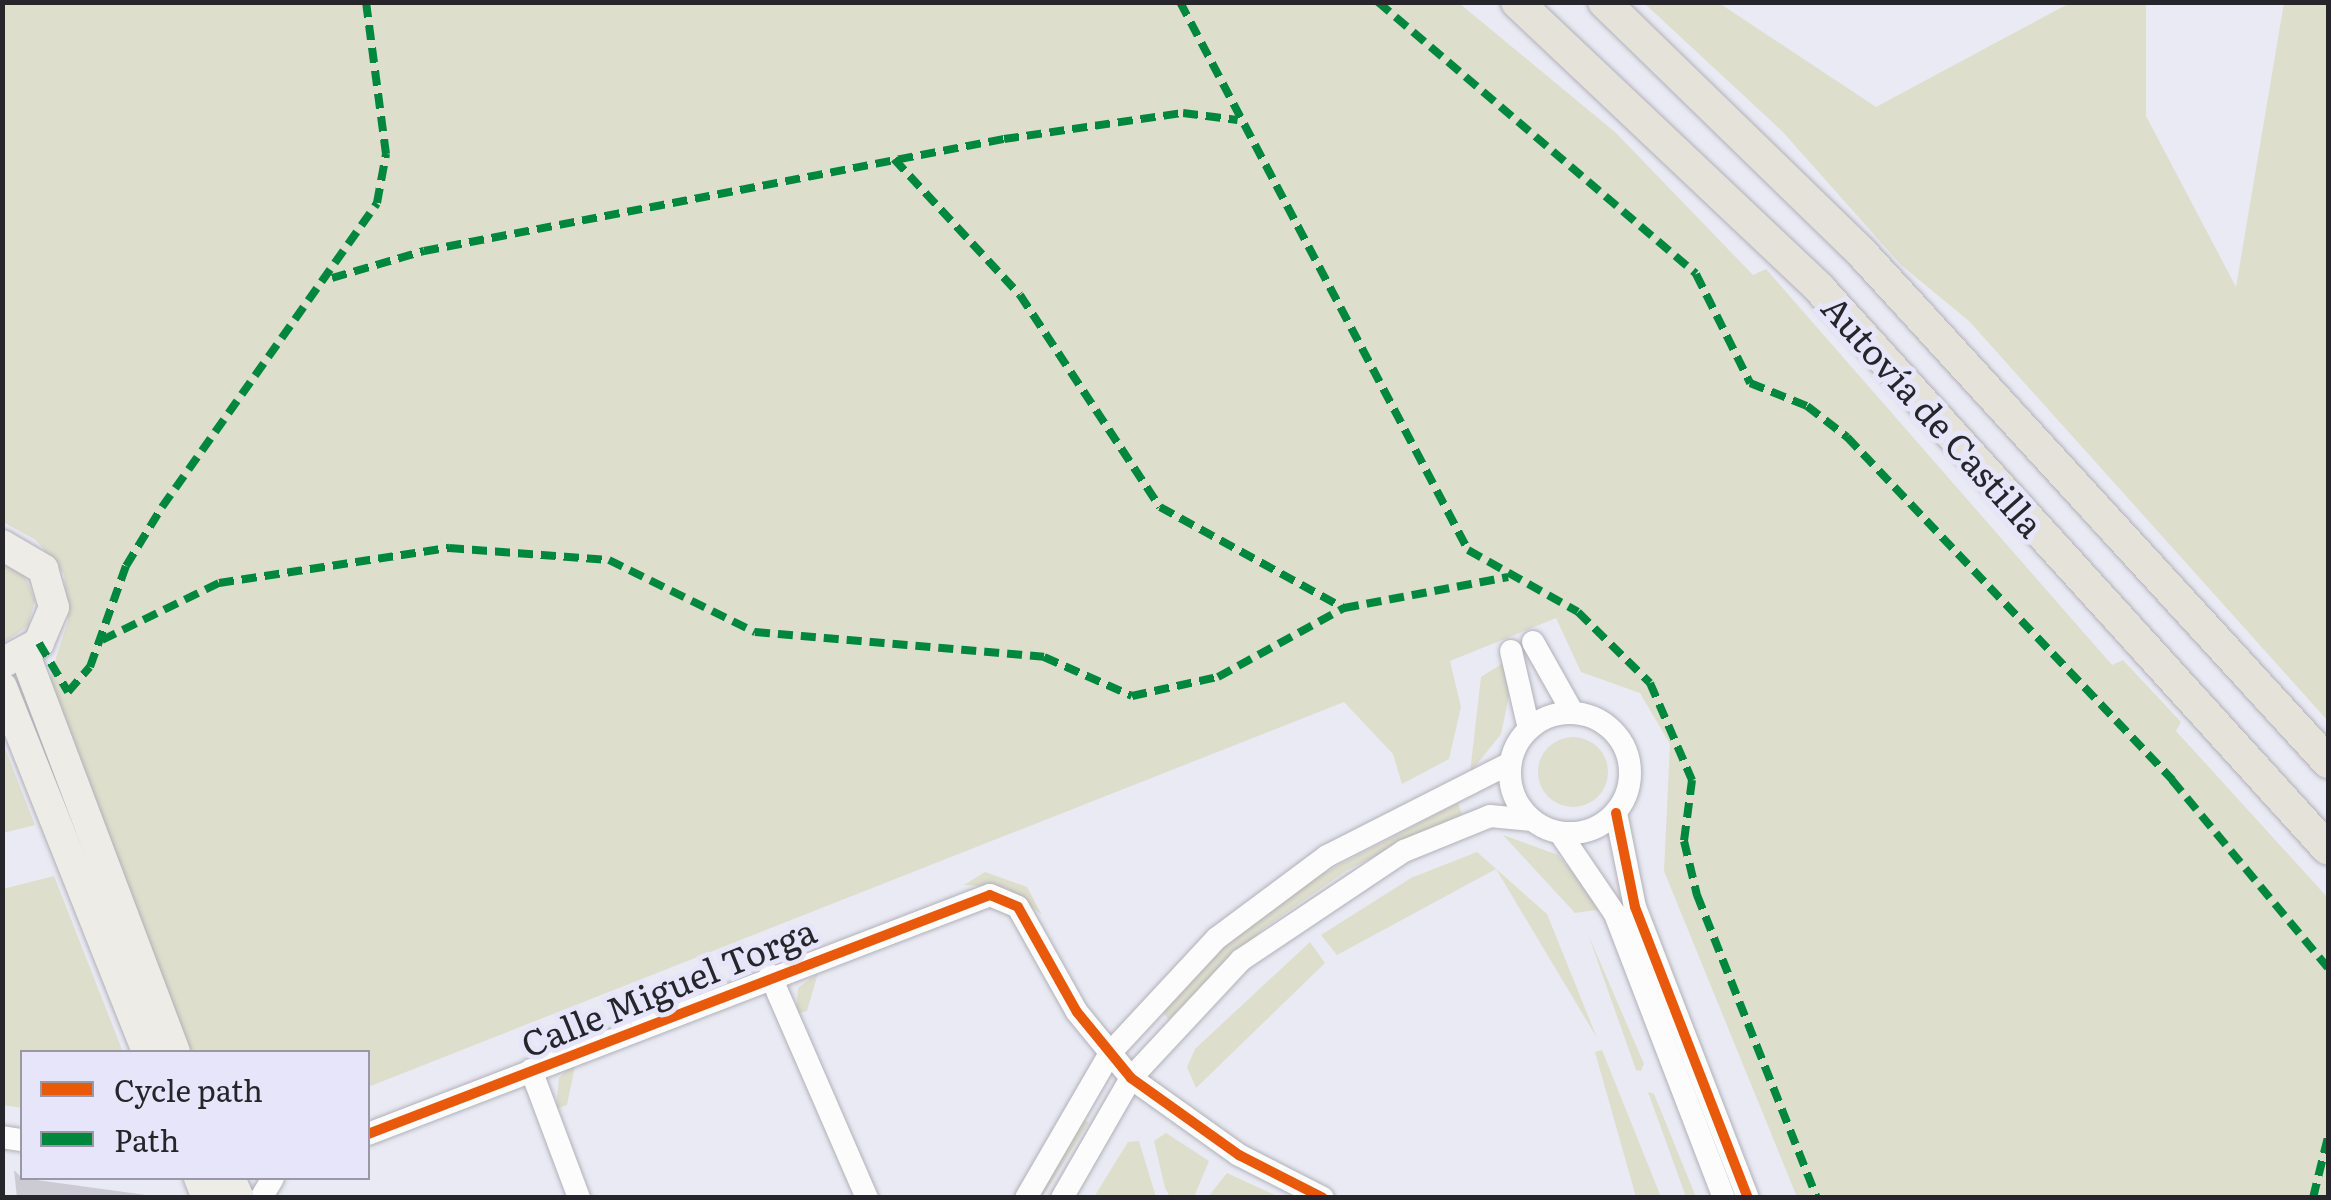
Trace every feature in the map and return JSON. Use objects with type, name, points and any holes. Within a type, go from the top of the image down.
[{"type":"highway","name":"Autovía de Castilla","points":[[1518,2],[1819,288],[2328,849]]},
{"type":"highway","name":"Autovía de Castilla","points":[[1604,2],[1889,280],[2328,762]]},
{"type":"main road","points":[[2,545],[29,555],[52,587],[49,626],[14,659],[174,1050]]},
{"type":"main road","points":[[2,687],[145,1050]]},
{"type":"street","points":[[1026,1198],[1110,1053],[1176,975],[1277,889],[1510,763],[1529,729],[1522,647],[1573,713],[1614,731],[1626,750],[1627,794],[1616,813],[1600,826],[1560,833]]},
{"type":"street","points":[[1529,729],[1573,713]]},
{"type":"street","points":[[1510,763],[1513,794],[1532,820]]},
{"type":"street","points":[[1616,813],[1635,906],[1748,1198]]},
{"type":"street","points":[[1062,1198],[1131,1078],[1240,960],[1355,877],[1490,816],[1532,820],[1560,833],[1615,914],[1724,1198]]},
{"type":"street","name":"Calle Miguel Torga","points":[[370,1133],[770,974],[990,895],[1018,907],[1110,1053]]},
{"type":"street","points":[[770,974],[867,1198]]},
{"type":"street","points":[[1110,1053],[1131,1078],[1239,1155],[1323,1198]]},
{"type":"street","points":[[530,1070],[579,1198]]},
{"type":"green space","points":[[2,3],[1459,3],[1616,133],[1753,275],[1766,269],[2112,665],[2123,660],[2181,722],[2176,731],[2328,898],[2328,1197],[1797,1197],[1664,871],[1670,744],[1640,693],[1581,672],[1556,618],[1450,661],[1461,707],[1449,759],[1402,784],[1393,754],[1344,702],[370,1086],[370,1050],[189,1050],[47,687],[68,620],[64,574],[36,540],[3,522]]},
{"type":"green space","points":[[1644,3],[1719,3],[1876,107],[2070,3],[2146,3],[2146,116],[2236,287],[2284,3],[2328,3],[2328,721],[1969,321],[1901,265],[1782,131]]},
{"type":"green space","points":[[2,564],[24,574],[35,600],[28,626],[3,643]]},
{"type":"green space","points":[[1503,663],[1510,691],[1501,734],[1470,773],[1481,677]]},
{"type":"green space","points":[[1573,737],[1587,739],[1598,747],[1606,758],[1606,786],[1598,797],[1587,805],[1573,807],[1559,805],[1548,797],[1540,786],[1538,772],[1540,758],[1548,747],[1559,739]]},
{"type":"green space","points":[[2,741],[35,825],[3,833],[2,833]]},
{"type":"green space","points":[[1458,803],[1462,814],[1349,869],[1264,928],[1169,1019],[1161,1011],[1226,944],[1316,877]]},
{"type":"green space","points":[[1503,835],[1558,855],[1603,909],[1575,913]]},
{"type":"green space","points":[[1477,852],[1547,914],[1597,1038],[1496,869],[1337,955],[1321,935],[1411,878]]},
{"type":"green space","points":[[985,872],[1027,887],[1042,915],[1006,888],[964,885]]},
{"type":"green space","points":[[54,876],[122,1050],[20,1050],[20,1108],[3,1105],[3,889]]},
{"type":"green space","points":[[1588,934],[1644,1064],[1641,1071],[1636,1070]]},
{"type":"green space","points":[[1310,942],[1325,963],[1196,1088],[1187,1067],[1195,1049]]},
{"type":"green space","points":[[818,973],[807,1011],[796,1014],[798,988]]},
{"type":"green space","points":[[1602,1050],[1661,1197],[1636,1197],[1595,1052]]},
{"type":"green space","points":[[576,1061],[567,1105],[556,1109],[559,1078]]},
{"type":"green space","points":[[1648,1092],[1654,1094],[1696,1197],[1686,1197]]},
{"type":"green space","points":[[1081,1118],[1089,1123],[1042,1198],[1033,1194]]},
{"type":"green space","points":[[1166,1133],[1209,1161],[1194,1197],[1170,1197],[1165,1188],[1154,1141]]},
{"type":"green space","points":[[1139,1141],[1156,1197],[1094,1197],[1128,1142]]},
{"type":"green space","points":[[1227,1173],[1279,1197],[1208,1197]]},
{"type":"building","points":[[14,1170],[20,1180],[168,1198],[17,1198]]},
{"type":"marked path","points":[[39,643],[68,692],[90,667],[126,566],[162,507],[377,203],[386,154],[366,2]]},
{"type":"marked path","points":[[1180,2],[1468,550],[1578,612],[1650,683],[1692,780],[1684,841],[1697,895],[1817,1198]]},
{"type":"marked path","points":[[1378,2],[1696,274],[1750,383],[1807,406],[1847,437],[2172,780],[2328,968]]},
{"type":"marked path","points":[[332,278],[424,251],[1004,139],[1183,113],[1238,120]]},
{"type":"marked path","points":[[894,159],[1020,295],[1160,507],[1344,608]]},
{"type":"marked path","points":[[102,640],[219,583],[449,548],[609,560],[755,632],[1044,657],[1132,696],[1218,677],[1344,608],[1508,577]]},
{"type":"marked path","points":[[2313,1198],[2328,1137]]},
{"type":"cycle path","points":[[1616,813],[1635,907],[1748,1198]]},
{"type":"cycle path","points":[[370,1133],[990,895],[1018,907],[1077,1012],[1131,1078],[1239,1155],[1323,1198]]}]
